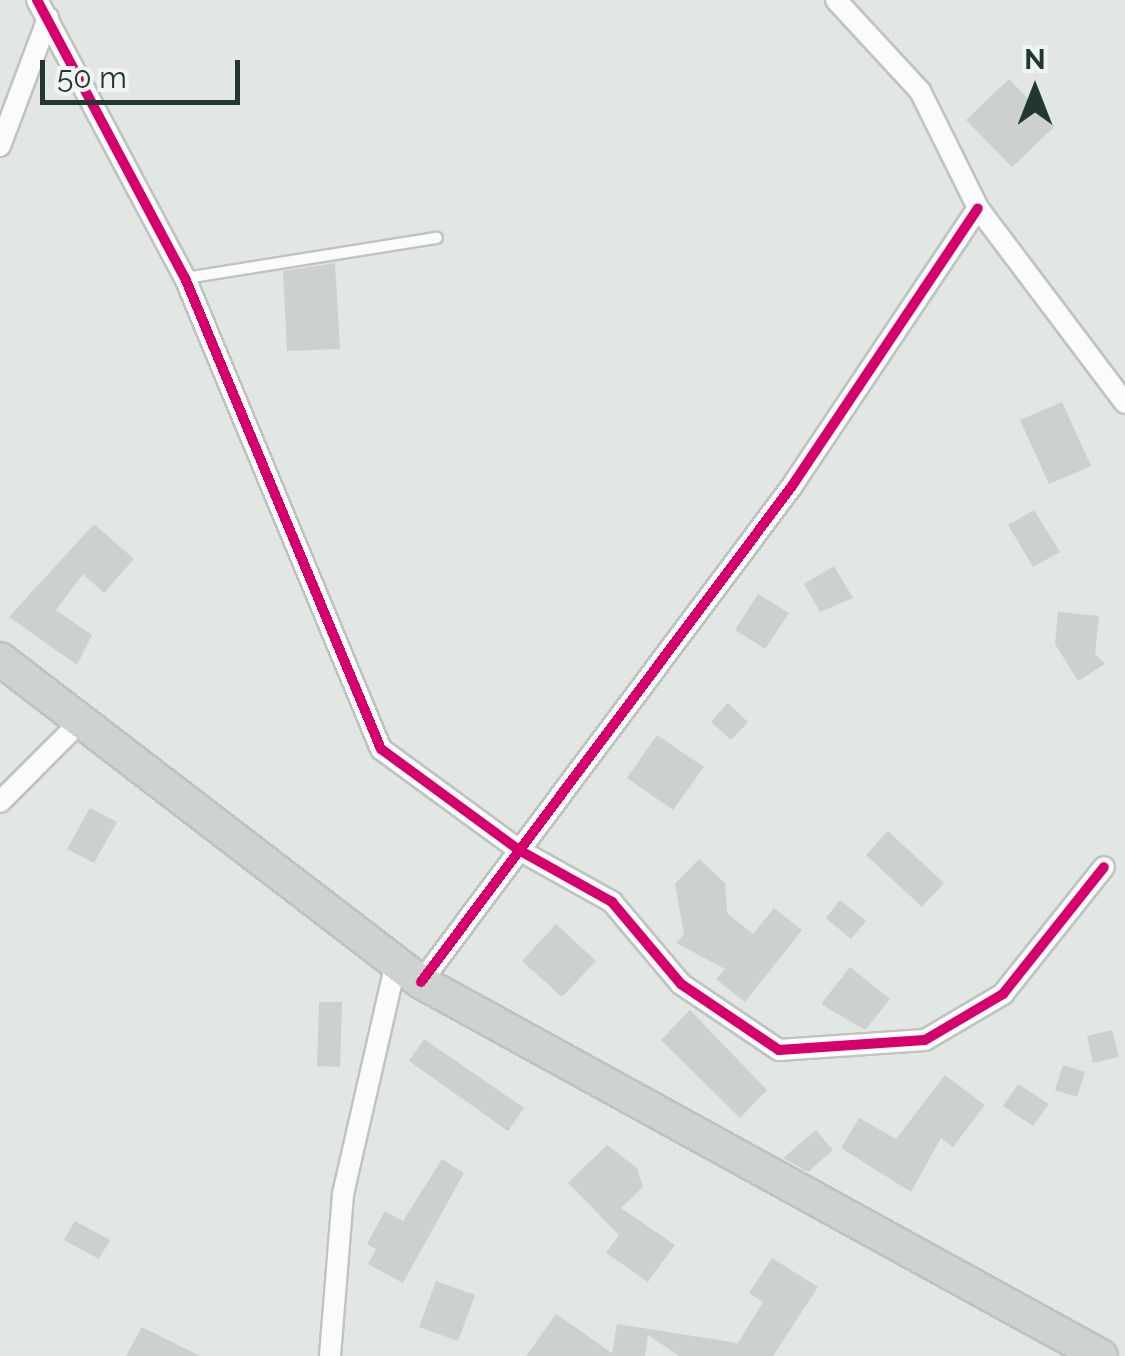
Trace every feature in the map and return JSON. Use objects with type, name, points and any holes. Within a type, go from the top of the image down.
[{"type":"main road","points":[[0,660],[408,972],[1101,1356]]},
{"type":"street","points":[[836,0],[920,90],[978,208],[1125,403]]},
{"type":"street","points":[[0,146],[43,9]]},
{"type":"street","points":[[43,9],[185,278],[381,749],[519,850],[612,902],[681,984],[780,1050],[925,1040],[1003,994],[1104,868]]},
{"type":"street","points":[[330,1356],[343,1194],[408,972],[519,850],[792,486],[978,208]]},
{"type":"street","points":[[0,802],[80,722]]},
{"type":"lane","points":[[185,278],[437,238]]},
{"type":"building","points":[[1009,79],[1055,126],[1012,167],[966,120]]},
{"type":"building","points":[[335,263],[340,349],[287,351],[283,271]]},
{"type":"building","points":[[1062,402],[1091,466],[1049,484],[1020,420]]},
{"type":"building","points":[[1034,510],[1060,552],[1033,567],[1008,525]]},
{"type":"building","points":[[94,524],[134,559],[104,593],[83,574],[56,610],[92,635],[77,665],[9,617]]},
{"type":"building","points":[[834,566],[853,598],[820,612],[804,584]]},
{"type":"building","points":[[758,594],[789,613],[765,649],[735,630]]},
{"type":"building","points":[[1058,612],[1099,616],[1095,654],[1105,664],[1078,681],[1055,644]]},
{"type":"building","points":[[728,703],[748,722],[731,740],[711,722]]},
{"type":"building","points":[[657,735],[704,767],[673,810],[627,778]]},
{"type":"building","points":[[90,808],[117,822],[94,863],[67,849]]},
{"type":"building","points":[[888,831],[944,883],[922,907],[866,855]]},
{"type":"building","points":[[699,859],[725,883],[727,913],[753,934],[774,908],[802,930],[745,1002],[716,979],[725,969],[676,943],[684,934],[675,884]]},
{"type":"building","points":[[840,900],[866,921],[851,939],[826,918]]},
{"type":"building","points":[[556,924],[596,961],[562,997],[522,961]]},
{"type":"building","points":[[850,967],[890,999],[865,1030],[821,1004]]},
{"type":"building","points":[[319,1002],[342,1002],[340,1067],[317,1066]]},
{"type":"building","points":[[690,1010],[767,1090],[740,1118],[661,1040]]},
{"type":"building","points":[[1112,1030],[1119,1057],[1093,1063],[1087,1036]]},
{"type":"building","points":[[424,1039],[524,1108],[508,1131],[409,1061]]},
{"type":"building","points":[[1063,1065],[1085,1072],[1077,1097],[1055,1090]]},
{"type":"building","points":[[945,1075],[985,1105],[953,1147],[941,1138],[911,1192],[841,1148],[859,1118],[896,1139]]},
{"type":"building","points":[[1018,1084],[1049,1104],[1033,1126],[1003,1106]]},
{"type":"building","points":[[816,1130],[833,1150],[808,1172],[783,1158]]},
{"type":"building","points":[[607,1145],[637,1168],[643,1187],[621,1208],[675,1245],[648,1282],[606,1253],[619,1235],[568,1183]]},
{"type":"building","points":[[442,1159],[464,1173],[403,1283],[368,1264],[376,1249],[367,1244],[385,1211],[403,1221]]},
{"type":"building","points":[[75,1221],[110,1240],[99,1259],[64,1240]]},
{"type":"building","points":[[772,1258],[818,1287],[773,1356],[679,1356],[648,1335],[645,1356],[526,1356],[556,1314],[612,1353],[617,1324],[738,1343],[763,1302],[749,1293]]},
{"type":"building","points":[[436,1281],[475,1295],[458,1341],[419,1327]]},
{"type":"building","points":[[142,1327],[200,1356],[126,1356]]},
{"type":"cycle path","points":[[37,0],[185,278],[381,749],[519,850],[612,902],[681,984],[779,1050],[925,1040],[1003,994],[1104,867]]},
{"type":"cycle path","points":[[421,982],[792,486],[978,208]]}]
